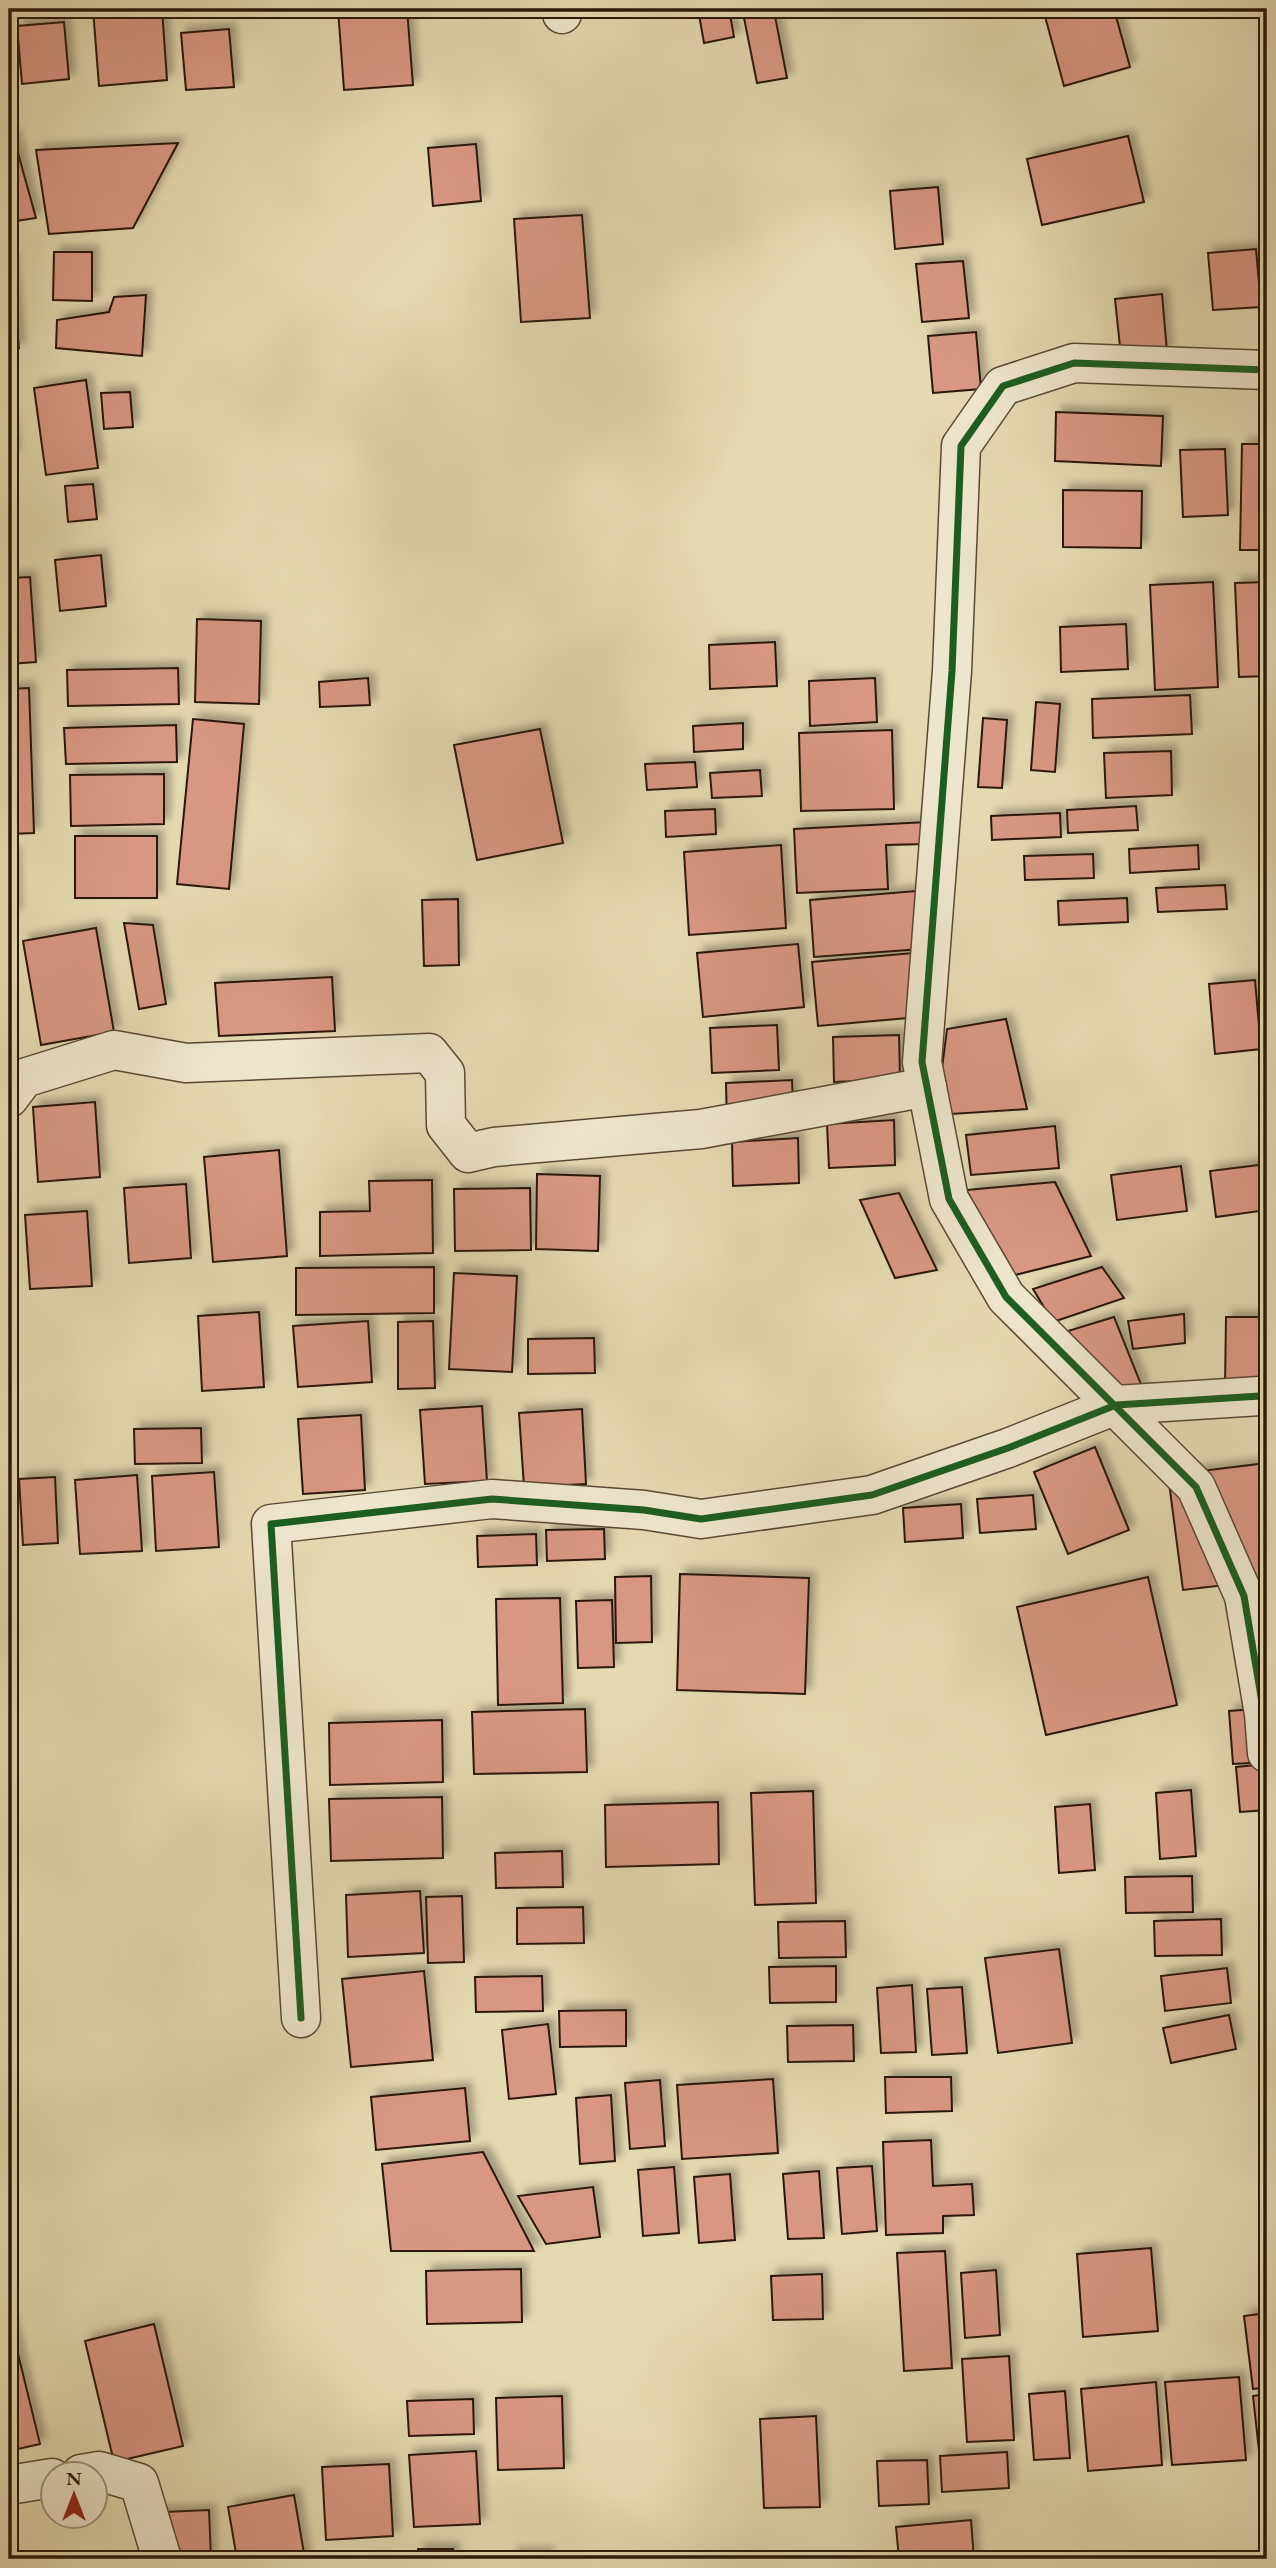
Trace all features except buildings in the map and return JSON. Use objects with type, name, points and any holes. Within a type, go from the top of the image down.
[{"type":"street","points":[[1267,370],[1074,363],[1003,386],[961,446],[952,671],[922,1062],[949,1199],[1006,1297],[1196,1487],[1244,1596],[1264,1714],[1267,1753]]},
{"type":"street","points":[[9,1098],[24,1078],[114,1050],[186,1063],[429,1053],[445,1073],[446,1125],[468,1153],[494,1147],[701,1129],[927,1087]]},
{"type":"street","points":[[301,2018],[271,1524],[492,1499],[644,1510],[701,1520],[872,1494],[1008,1448],[1116,1405],[1260,1396],[1267,1398]]},
{"type":"street","points":[[108,2474],[139,2483],[162,2559]]},
{"type":"street","points":[[9,2485],[38,2480]]},
{"type":"cycle path","points":[[1267,370],[1074,363],[1003,386],[961,446],[952,671],[922,1062],[949,1199],[1006,1297],[1196,1487],[1244,1596],[1264,1714],[1267,1753]]},
{"type":"cycle path","points":[[301,2018],[271,1524],[492,1499],[644,1510],[701,1519],[872,1495],[1008,1448],[1116,1405],[1260,1396],[1267,1398]]}]
